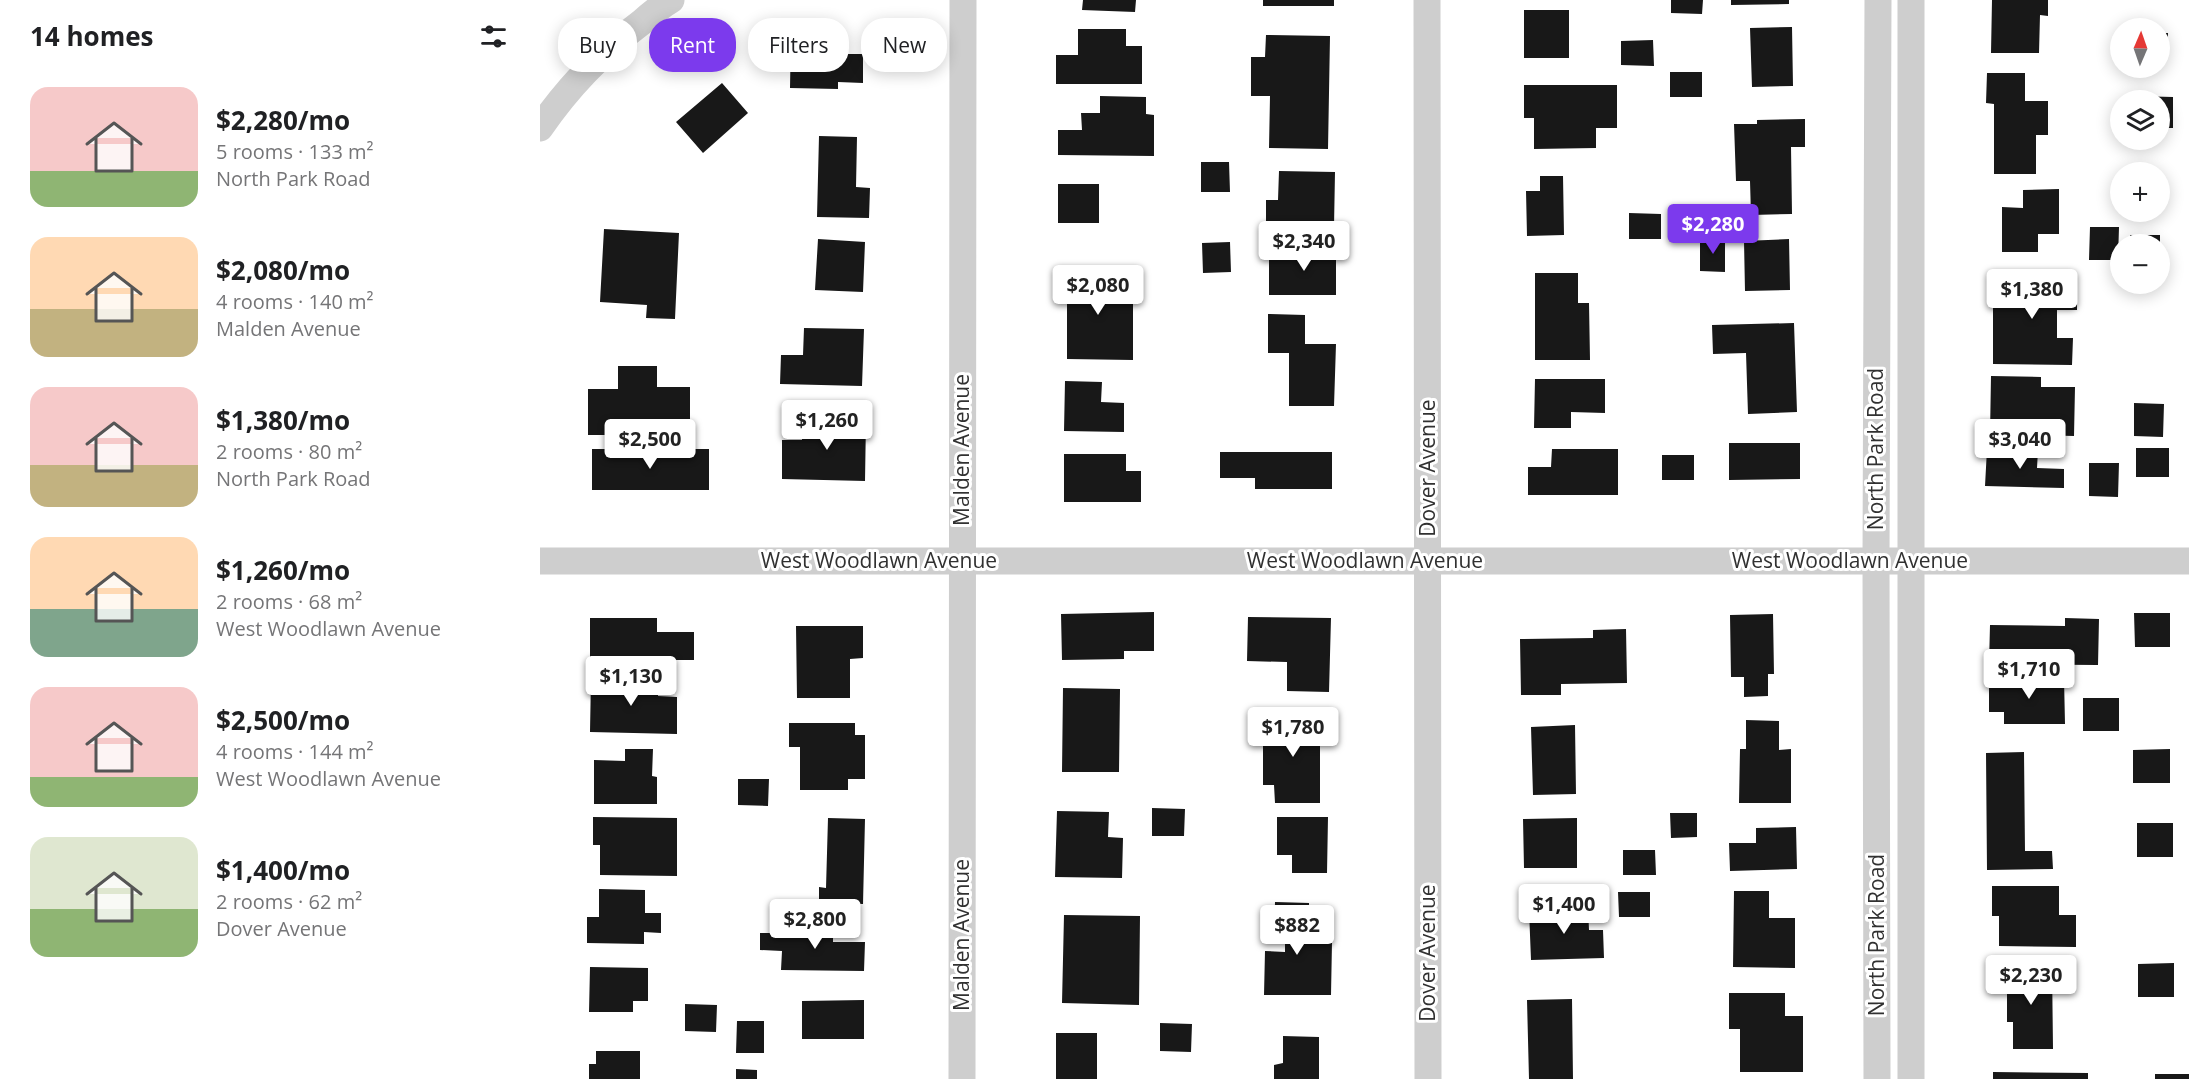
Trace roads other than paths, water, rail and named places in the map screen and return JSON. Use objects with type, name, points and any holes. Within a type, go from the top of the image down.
[{"type":"street","points":[[540,128],[560,100],[594,63],[629,31],[671,0]]},
{"type":"street","name":"Malden Avenue","points":[[962,1079],[963,0]]},
{"type":"street","name":"Dover Avenue","points":[[1427,0],[1428,1079]]},
{"type":"street","name":"North Park Road","points":[[1877,1079],[1878,0]]},
{"type":"street","name":"North Park Road","points":[[1911,0],[1911,1079]]},
{"type":"street","name":"West Woodlawn Avenue","points":[[540,561],[2189,561]]}]
